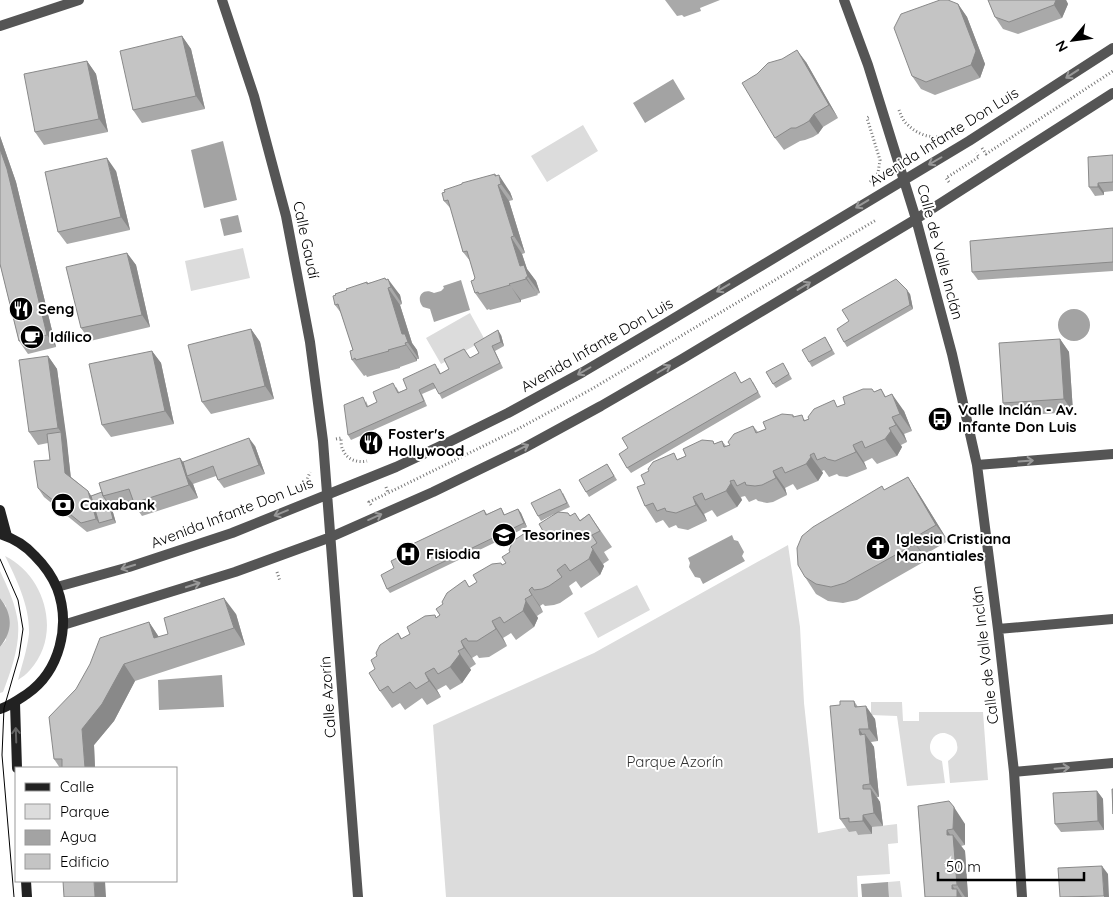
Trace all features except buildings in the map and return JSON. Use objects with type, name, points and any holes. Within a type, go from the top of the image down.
[{"type":"street","points":[[0,26],[79,0]]},
{"type":"street","name":"Calle Gaudí","points":[[222,0],[254,96],[286,216],[310,342],[323,441],[326,494]]},
{"type":"street","name":"Calle de Valle Inclán","points":[[844,0],[868,65],[916,219],[952,354],[977,465],[1014,772],[1022,897]]},
{"type":"street","name":"Avenida Infante Don Luis","points":[[57,587],[129,568],[222,536],[396,467],[508,413],[661,326],[969,141],[1113,48]]},
{"type":"street","points":[[63,626],[236,572],[331,537],[433,492],[524,448],[682,360],[916,219],[1113,93]]},
{"type":"street","points":[[977,465],[1113,454]]},
{"type":"street","name":"Calle Azorín","points":[[326,494],[331,537],[358,897]]},
{"type":"street","points":[[0,510],[3,535],[28,548],[44,566],[57,587],[62,606],[63,626],[59,649],[49,670],[34,689],[15,703],[0,708]]},
{"type":"street","points":[[998,629],[1113,619]]},
{"type":"street","points":[[15,703],[17,767]]},
{"type":"street","points":[[1014,772],[1113,763]]},
{"type":"street","points":[[26,882],[27,897]]},
{"type":"path","points":[[956,193],[946,178],[979,157],[969,141]]},
{"type":"path","points":[[277,492],[279,498]]},
{"type":"green space","points":[[583,125],[598,151],[547,182],[531,156]]},
{"type":"green space","points":[[243,248],[250,278],[191,291],[185,261]]},
{"type":"green space","points":[[470,313],[485,340],[441,364],[426,338]]},
{"type":"green space","name":"Parque Azorín","points":[[788,545],[800,627],[804,703],[818,833],[849,827],[857,831],[858,835],[872,834],[872,827],[897,824],[898,843],[888,844],[890,874],[857,876],[858,897],[446,897],[433,725],[594,653]]},
{"type":"green space","points":[[5,556],[19,565],[31,577],[45,607],[47,624],[40,656],[29,671],[18,680],[27,646],[29,624],[22,594]]},
{"type":"green space","points":[[0,571],[14,603],[18,632],[12,667],[3,692],[0,693],[0,647],[6,640],[6,606],[0,598]]},
{"type":"green space","points":[[637,585],[650,610],[598,638],[584,613]]},
{"type":"green space","points":[[871,702],[902,702],[903,721],[919,721],[919,712],[983,712],[988,780],[950,783],[948,761],[955,754],[957,748],[954,738],[944,733],[934,737],[930,747],[931,753],[942,761],[945,783],[907,786],[897,716],[871,715]]},
{"type":"green space","points":[[900,881],[902,897],[889,897],[888,882]]},
{"type":"water","points":[[673,79],[685,99],[645,123],[633,103]]},
{"type":"water","points":[[223,141],[237,200],[204,208],[191,150]]},
{"type":"water","points":[[238,215],[242,232],[224,236],[220,219]]},
{"type":"water","points":[[461,280],[470,310],[434,322],[430,309],[423,307],[421,303],[421,294],[427,291],[434,293],[441,291],[444,288],[443,286]]},
{"type":"water","points":[[1074,309],[1085,314],[1090,325],[1085,336],[1074,341],[1063,336],[1058,325],[1063,314]]},
{"type":"water","points":[[732,535],[744,552],[742,556],[745,561],[703,584],[700,578],[695,577],[689,567],[688,558]]},
{"type":"water","points":[[0,598],[7,611],[10,623],[7,635],[0,647]]},
{"type":"water","points":[[222,675],[224,707],[159,710],[158,680]]},
{"type":"water","points":[[888,882],[889,897],[862,897],[861,884]]},
{"type":"tram line","points":[[0,559],[18,600],[23,629],[19,656],[4,708],[2,755],[14,897]]},
{"type":"place","name":"Seng","points":[[21,309]]},
{"type":"place","name":"Idílico","points":[[32,337]]},
{"type":"place","name":"Valle Inclán - Av. Infante Don Luis","points":[[940,419]]},
{"type":"place","name":"Foster's Hollywood","points":[[371,443]]},
{"type":"place","name":"Caixabank","points":[[63,505]]},
{"type":"place","name":"Tesorines","points":[[504,535]]},
{"type":"place","name":"Iglesia Cristiana Manantiales","points":[[878,548]]},
{"type":"place","name":"Fisiodia","points":[[408,554]]}]
